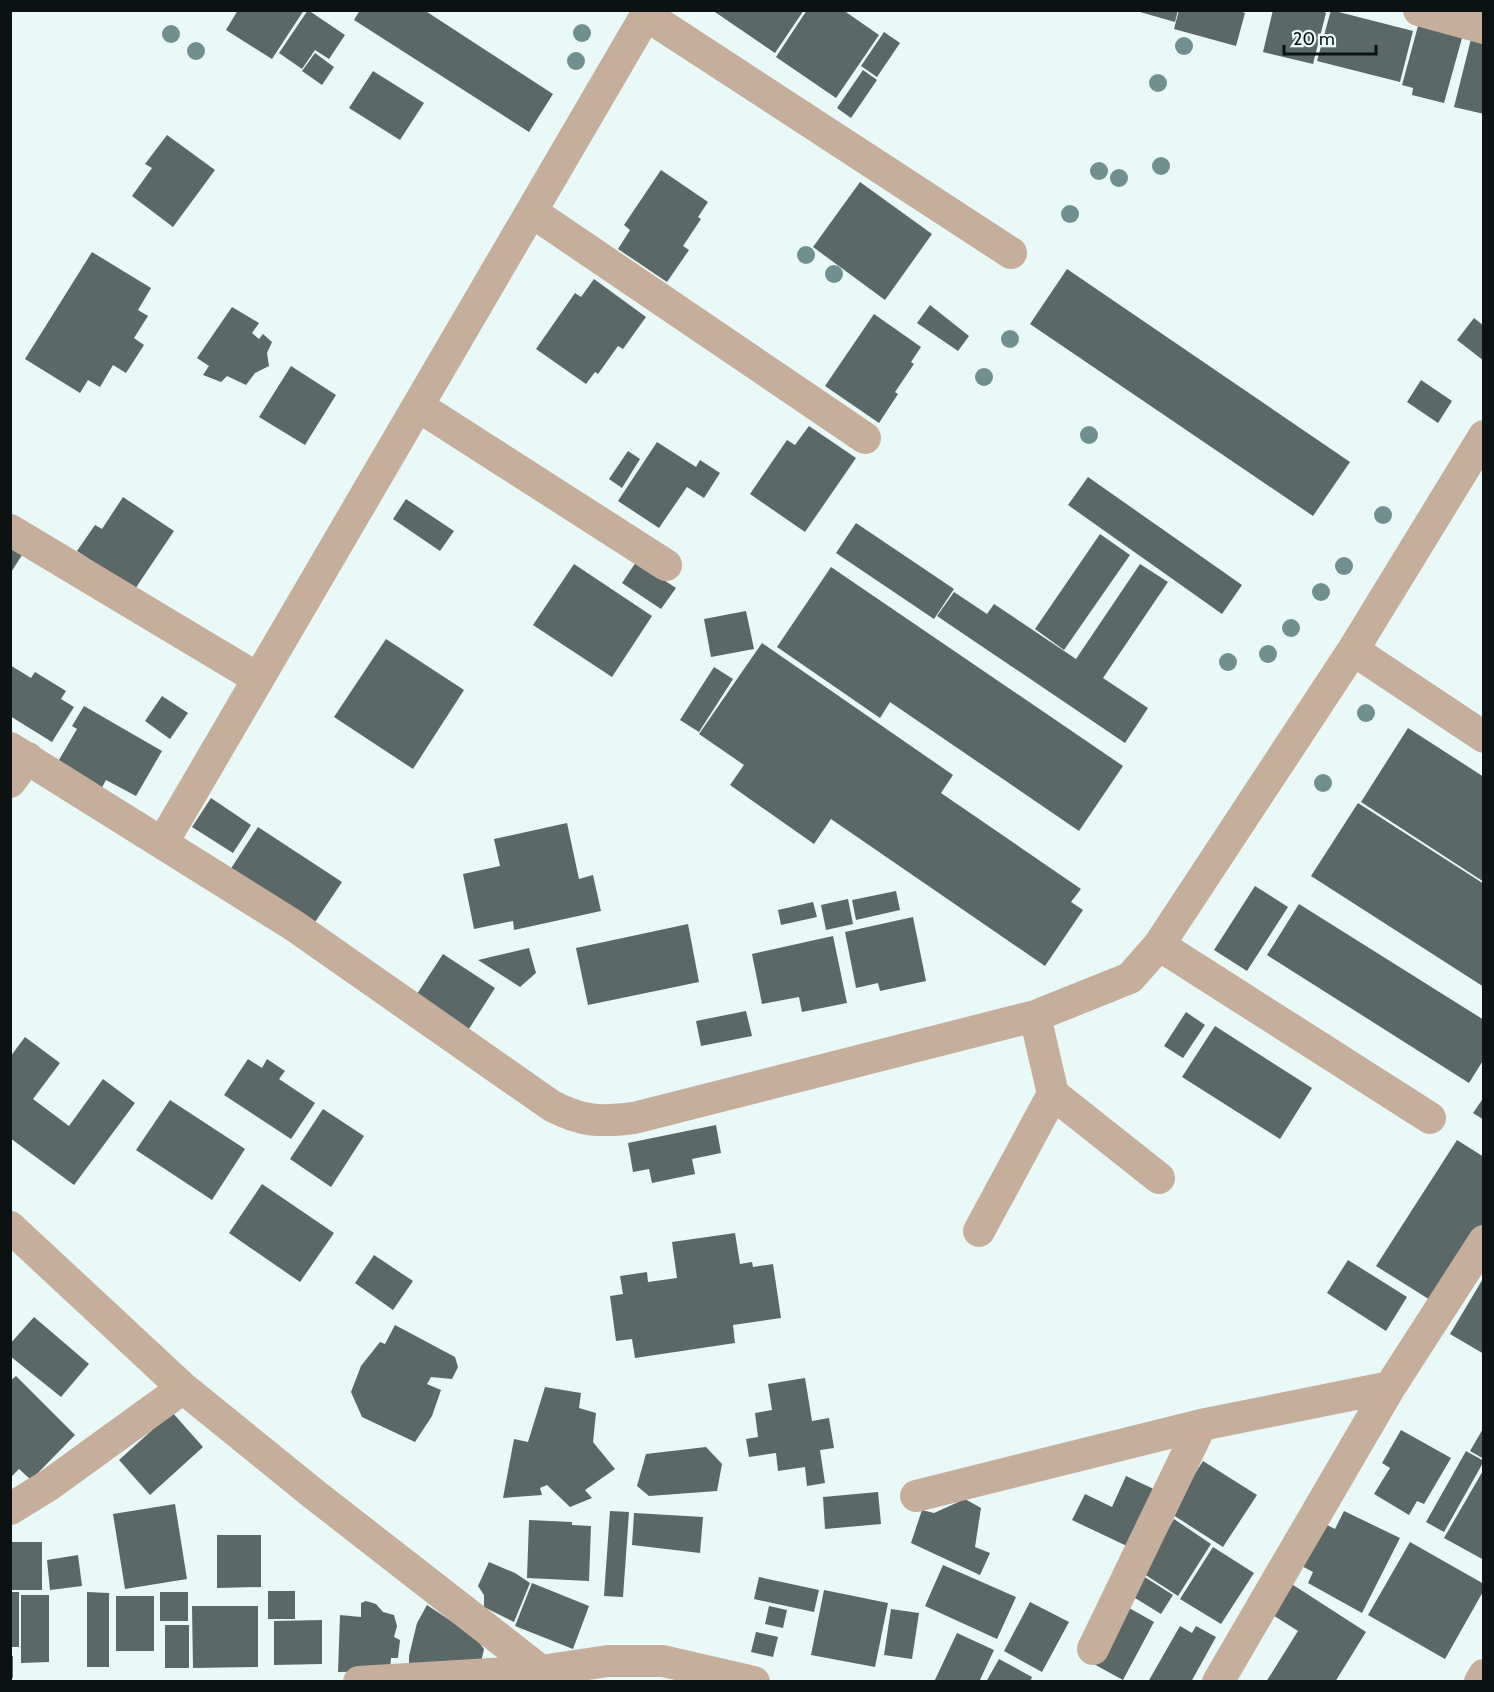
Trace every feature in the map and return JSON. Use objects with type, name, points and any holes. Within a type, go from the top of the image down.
[{"type":"street","points":[[1419,10],[1484,28]]},
{"type":"street","points":[[164,842],[257,678],[647,13],[1011,253]]},
{"type":"street","points":[[532,212],[865,438]]},
{"type":"street","points":[[418,406],[666,565]]},
{"type":"street","points":[[16,762],[164,842],[293,925],[552,1106],[573,1117],[600,1122],[634,1118],[1035,1016],[1130,978],[1159,945],[1353,650],[1484,436]]},
{"type":"street","points":[[10,530],[257,678]]},
{"type":"street","points":[[1353,650],[1484,737]]},
{"type":"street","points":[[1159,945],[1430,1118]]},
{"type":"street","points":[[1035,1016],[1053,1094],[1159,1178]]},
{"type":"street","points":[[979,1231],[1053,1094]]},
{"type":"street","points":[[10,1227],[183,1388],[541,1671]]},
{"type":"street","points":[[1218,1682],[1390,1387],[1484,1241]]},
{"type":"street","points":[[916,1496],[1201,1425],[1390,1387]]},
{"type":"street","points":[[10,1509],[49,1485],[183,1388]]},
{"type":"street","points":[[1093,1649],[1201,1425]]},
{"type":"street","points":[[359,1682],[541,1671],[609,1661],[663,1661],[754,1682]]},
{"type":"street","points":[[1480,1682],[1484,1675]]},
{"type":"building","points":[[238,10],[304,10],[272,59],[226,30]]},
{"type":"building","points":[[308,10],[345,35],[329,59],[315,50],[302,69],[279,53]]},
{"type":"building","points":[[360,10],[424,10],[553,94],[529,132],[354,20]]},
{"type":"building","points":[[712,10],[804,10],[775,53]]},
{"type":"building","points":[[807,10],[843,10],[879,35],[836,98],[776,57]]},
{"type":"building","points":[[1133,10],[1178,10],[1175,22]]},
{"type":"building","points":[[1179,10],[1236,10],[1245,13],[1236,46],[1174,29]]},
{"type":"building","points":[[1273,10],[1322,10],[1326,13],[1313,64],[1263,52]]},
{"type":"building","points":[[1331,10],[1413,31],[1400,82],[1317,61]]},
{"type":"building","points":[[1418,26],[1462,38],[1444,103],[1412,95],[1413,88],[1402,85]]},
{"type":"building","points":[[884,32],[900,43],[877,77],[861,66]]},
{"type":"building","points":[[1472,35],[1484,37],[1484,114],[1454,107]]},
{"type":"building","points":[[315,53],[334,67],[322,85],[302,71]]},
{"type":"building","points":[[863,70],[877,80],[851,118],[837,108]]},
{"type":"building","points":[[373,71],[424,103],[400,140],[349,108]]},
{"type":"building","points":[[167,135],[215,170],[173,227],[132,196],[152,168],[145,164]]},
{"type":"building","points":[[661,170],[708,202],[698,217],[701,219],[683,246],[689,250],[667,282],[618,249],[630,230],[624,225]]},
{"type":"building","points":[[860,182],[932,234],[885,300],[813,247]]},
{"type":"building","points":[[92,252],[151,288],[138,310],[148,316],[134,338],[144,345],[126,373],[113,365],[100,387],[88,380],[80,393],[25,359]]},
{"type":"building","points":[[1067,269],[1350,462],[1313,516],[1030,324]]},
{"type":"building","points":[[594,279],[646,317],[623,349],[618,346],[598,374],[595,372],[586,384],[536,349],[575,293],[581,297]]},
{"type":"building","points":[[930,305],[969,336],[958,351],[917,323]]},
{"type":"building","points":[[232,307],[259,323],[252,333],[259,339],[263,334],[272,342],[267,353],[269,366],[255,373],[246,385],[227,376],[221,382],[203,375],[209,366],[197,358]]},
{"type":"building","points":[[874,314],[921,347],[911,362],[914,364],[895,392],[898,394],[879,423],[825,386]]},
{"type":"building","points":[[1474,318],[1484,326],[1484,361],[1457,340]]},
{"type":"building","points":[[291,366],[336,395],[305,445],[259,417]]},
{"type":"building","points":[[1421,380],[1452,401],[1438,423],[1407,402]]},
{"type":"building","points":[[809,426],[856,458],[805,532],[750,494],[787,440],[795,445]]},
{"type":"building","points":[[657,442],[696,467],[700,460],[720,473],[704,498],[687,487],[659,528],[618,501]]},
{"type":"building","points":[[628,451],[640,459],[622,488],[609,479]]},
{"type":"building","points":[[1088,477],[1242,585],[1222,614],[1068,505]]},
{"type":"building","points":[[123,497],[174,531],[135,589],[77,551],[95,525],[102,529]]},
{"type":"building","points":[[406,499],[454,531],[440,551],[393,519]]},
{"type":"building","points":[[856,523],[954,589],[934,619],[836,553]]},
{"type":"building","points":[[1100,534],[1130,555],[1064,650],[1035,629]]},
{"type":"building","points":[[10,548],[22,555],[10,574]]},
{"type":"building","points":[[636,562],[676,588],[661,609],[622,583]]},
{"type":"building","points":[[574,564],[652,616],[612,677],[533,625]]},
{"type":"building","points":[[1140,564],[1168,582],[1103,678],[1148,708],[1125,743],[937,616],[954,592],[987,614],[994,604],[1076,659]]},
{"type":"building","points":[[831,567],[1123,766],[1079,831],[890,702],[880,718],[777,647]]},
{"type":"building","points":[[746,611],[754,649],[711,657],[704,619]]},
{"type":"building","points":[[386,639],[464,690],[413,769],[334,717]]},
{"type":"building","points":[[762,643],[953,775],[941,793],[1081,889],[1071,902],[1083,910],[1045,966],[831,819],[814,844],[730,785],[744,765],[699,734]]},
{"type":"building","points":[[10,665],[31,678],[35,672],[66,691],[61,699],[74,707],[52,742],[10,716]]},
{"type":"building","points":[[714,667],[733,679],[699,732],[680,720]]},
{"type":"building","points":[[162,696],[188,713],[170,739],[145,721]]},
{"type":"building","points":[[84,706],[162,751],[136,796],[106,780],[100,791],[56,765],[77,729],[72,726]]},
{"type":"building","points":[[1408,728],[1484,777],[1484,882],[1361,802]]},
{"type":"building","points":[[211,798],[251,825],[233,853],[192,827]]},
{"type":"building","points":[[1358,803],[1484,884],[1484,987],[1311,876]]},
{"type":"building","points":[[567,823],[579,879],[593,875],[601,911],[514,930],[513,921],[474,929],[463,874],[500,866],[494,839]]},
{"type":"building","points":[[258,827],[342,882],[309,931],[226,876]]},
{"type":"building","points":[[1255,886],[1288,907],[1247,971],[1214,950]]},
{"type":"building","points":[[896,891],[900,910],[856,920],[852,900]]},
{"type":"building","points":[[848,899],[853,924],[826,930],[821,905]]},
{"type":"building","points":[[813,902],[817,917],[781,925],[778,910]]},
{"type":"building","points":[[1299,904],[1484,1020],[1484,1059],[1469,1083],[1267,955]]},
{"type":"building","points":[[913,917],[926,981],[880,991],[878,983],[856,988],[845,932]]},
{"type":"building","points":[[688,924],[699,982],[588,1005],[576,948]]},
{"type":"building","points":[[833,936],[847,1003],[802,1012],[799,997],[762,1004],[752,954]]},
{"type":"building","points":[[529,948],[536,973],[520,987],[478,960]]},
{"type":"building","points":[[443,954],[495,988],[467,1032],[415,997]]},
{"type":"building","points":[[746,1011],[752,1036],[701,1046],[696,1021]]},
{"type":"building","points":[[1186,1012],[1205,1025],[1183,1058],[1164,1046]]},
{"type":"building","points":[[1215,1026],[1312,1088],[1280,1139],[1182,1077]]},
{"type":"building","points":[[25,1037],[60,1063],[33,1099],[69,1126],[103,1079],[135,1103],[74,1185],[10,1138],[10,1057]]},
{"type":"building","points":[[248,1059],[262,1068],[267,1059],[285,1071],[279,1079],[315,1103],[291,1139],[224,1095]]},
{"type":"building","points":[[1484,1097],[1484,1120],[1473,1113]]},
{"type":"building","points":[[170,1100],[245,1149],[212,1200],[136,1150]]},
{"type":"building","points":[[323,1109],[364,1136],[331,1187],[290,1159]]},
{"type":"building","points":[[716,1125],[721,1153],[692,1159],[695,1174],[652,1183],[649,1169],[633,1172],[628,1143]]},
{"type":"building","points":[[1457,1140],[1484,1157],[1484,1227],[1435,1303],[1376,1266]]},
{"type":"building","points":[[262,1184],[334,1233],[300,1282],[229,1233]]},
{"type":"building","points":[[735,1233],[740,1264],[752,1262],[753,1267],[773,1264],[781,1318],[733,1325],[735,1343],[635,1358],[632,1339],[616,1341],[610,1296],[623,1294],[620,1276],[647,1272],[648,1282],[677,1278],[672,1242]]},
{"type":"building","points":[[374,1255],[413,1281],[393,1310],[355,1283]]},
{"type":"building","points":[[1348,1260],[1407,1297],[1386,1331],[1327,1293]]},
{"type":"building","points":[[1484,1277],[1484,1354],[1450,1334]]},
{"type":"building","points":[[34,1317],[89,1364],[61,1397],[10,1356],[10,1344]]},
{"type":"building","points":[[395,1325],[455,1357],[458,1367],[452,1379],[431,1377],[427,1384],[441,1390],[432,1416],[415,1442],[362,1417],[351,1392],[361,1366],[380,1342],[385,1344]]},
{"type":"building","points":[[16,1376],[75,1435],[31,1480],[19,1469],[10,1478],[10,1381]]},
{"type":"building","points":[[805,1378],[812,1421],[829,1418],[834,1448],[820,1450],[825,1483],[807,1486],[805,1467],[778,1471],[776,1453],[749,1457],[746,1439],[758,1437],[755,1413],[772,1410],[768,1384]]},
{"type":"building","points":[[545,1387],[581,1393],[579,1408],[596,1413],[593,1442],[615,1469],[585,1490],[592,1498],[570,1507],[547,1485],[540,1488],[542,1495],[503,1498],[514,1439],[528,1442]]},
{"type":"building","points":[[172,1412],[203,1447],[150,1495],[119,1460]]},
{"type":"building","points":[[1484,1427],[1484,1459],[1470,1451]]},
{"type":"building","points":[[1401,1430],[1451,1458],[1424,1504],[1417,1501],[1409,1515],[1374,1494],[1390,1468],[1382,1463]]},
{"type":"building","points":[[706,1447],[722,1464],[717,1491],[649,1496],[637,1486],[646,1454]]},
{"type":"building","points":[[1466,1451],[1484,1461],[1444,1532],[1426,1522]]},
{"type":"building","points":[[1203,1461],[1257,1495],[1223,1547],[1170,1513]]},
{"type":"building","points":[[1484,1469],[1484,1560],[1444,1538]]},
{"type":"building","points":[[1126,1476],[1158,1491],[1131,1548],[1072,1520],[1085,1494],[1112,1507]]},
{"type":"building","points":[[878,1492],[881,1524],[825,1529],[823,1497]]},
{"type":"building","points":[[965,1499],[981,1508],[975,1547],[990,1553],[980,1575],[911,1543],[922,1510],[934,1513]]},
{"type":"building","points":[[175,1504],[187,1579],[125,1589],[113,1514]]},
{"type":"building","points":[[610,1511],[629,1512],[623,1597],[604,1596]]},
{"type":"building","points":[[1344,1511],[1400,1538],[1362,1613],[1308,1583],[1313,1572],[1298,1564],[1319,1521],[1335,1529]]},
{"type":"building","points":[[634,1513],[703,1517],[700,1553],[632,1545]]},
{"type":"building","points":[[1174,1519],[1211,1544],[1178,1596],[1141,1572]]},
{"type":"building","points":[[529,1520],[572,1522],[572,1525],[591,1526],[589,1581],[527,1578]]},
{"type":"building","points":[[217,1535],[261,1535],[261,1587],[217,1588]]},
{"type":"building","points":[[10,1542],[42,1542],[42,1590],[10,1590]]},
{"type":"building","points":[[1410,1542],[1484,1584],[1484,1590],[1445,1659],[1368,1615]]},
{"type":"building","points":[[1213,1547],[1254,1573],[1221,1624],[1180,1599]]},
{"type":"building","points":[[78,1555],[82,1586],[50,1590],[47,1560]]},
{"type":"building","points":[[489,1562],[515,1573],[530,1583],[514,1622],[484,1607],[484,1595],[478,1586]]},
{"type":"building","points":[[943,1565],[1016,1597],[997,1639],[925,1606]]},
{"type":"building","points":[[1140,1574],[1173,1595],[1161,1614],[1127,1593]]},
{"type":"building","points":[[759,1577],[819,1590],[814,1612],[754,1599]]},
{"type":"building","points":[[1287,1581],[1366,1632],[1335,1682],[1266,1682],[1298,1631],[1268,1612]]},
{"type":"building","points":[[532,1583],[589,1606],[573,1649],[515,1626]]},
{"type":"building","points":[[824,1590],[888,1603],[875,1667],[811,1655]]},
{"type":"building","points":[[268,1591],[295,1591],[295,1619],[268,1619]]},
{"type":"building","points":[[10,1592],[19,1592],[19,1647],[10,1647]]},
{"type":"building","points":[[87,1592],[109,1593],[109,1667],[87,1667]]},
{"type":"building","points":[[160,1592],[188,1592],[188,1621],[160,1621]]},
{"type":"building","points":[[21,1595],[49,1595],[49,1662],[21,1663]]},
{"type":"building","points":[[116,1596],[154,1596],[154,1651],[116,1651]]},
{"type":"building","points":[[366,1601],[376,1604],[383,1612],[394,1615],[397,1626],[394,1637],[400,1640],[398,1658],[391,1658],[390,1671],[338,1672],[340,1615],[361,1617],[361,1603]]},
{"type":"building","points":[[1030,1602],[1069,1622],[1042,1672],[1004,1651]]},
{"type":"building","points":[[1122,1604],[1154,1622],[1123,1680],[1090,1662]]},
{"type":"building","points":[[427,1605],[475,1637],[484,1649],[481,1662],[409,1675],[409,1656],[417,1623]]},
{"type":"building","points":[[192,1606],[258,1606],[258,1667],[193,1668]]},
{"type":"building","points":[[769,1606],[787,1610],[783,1628],[765,1624]]},
{"type":"building","points":[[891,1609],[919,1613],[912,1659],[884,1655]]},
{"type":"building","points":[[322,1620],[322,1664],[274,1665],[274,1621]]},
{"type":"building","points":[[165,1625],[189,1625],[189,1668],[165,1668]]},
{"type":"building","points":[[1180,1626],[1192,1633],[1196,1626],[1216,1637],[1191,1682],[1148,1682]]},
{"type":"building","points":[[756,1632],[778,1637],[773,1657],[751,1652]]},
{"type":"building","points":[[957,1633],[994,1650],[979,1682],[934,1682]]},
{"type":"building","points":[[10,1656],[13,1656],[13,1678],[10,1678]]},
{"type":"building","points":[[999,1659],[1032,1677],[1030,1682],[986,1682]]}]
